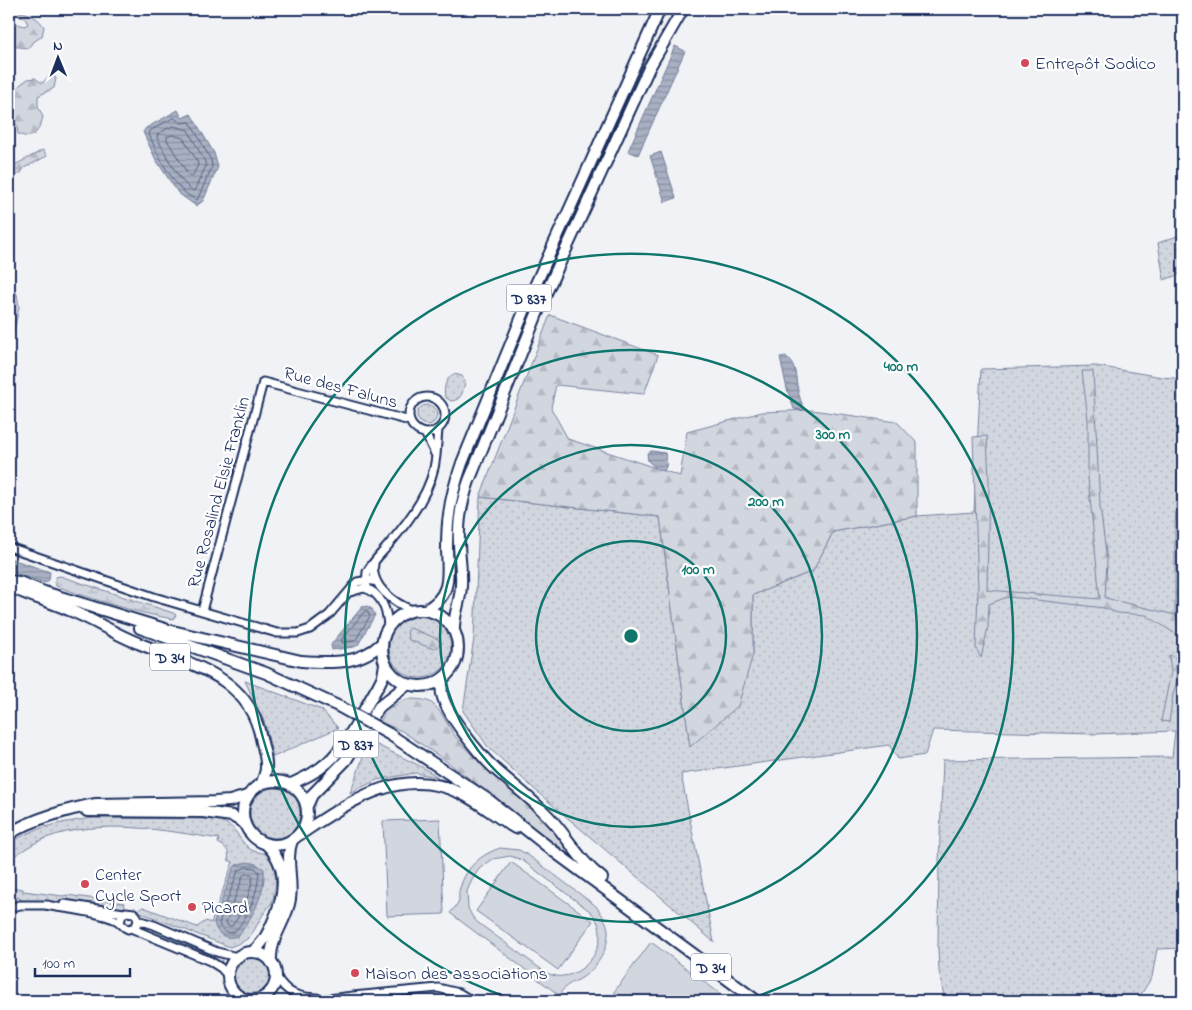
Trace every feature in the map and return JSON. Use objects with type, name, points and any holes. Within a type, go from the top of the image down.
[{"type":"main road","name":"D 837","points":[[425,610],[437,602],[447,586],[449,516],[452,496],[462,463],[530,297],[660,9]]},
{"type":"main road","name":"D 837","points":[[454,631],[454,619],[461,586],[460,519],[463,499],[469,480],[541,304],[649,68],[683,9]]},
{"type":"main road","points":[[9,583],[19,582],[44,592],[168,630],[301,661],[323,662],[353,659],[368,655],[382,643]]},
{"type":"main road","name":"D 34","points":[[9,583],[233,660],[285,681],[340,707],[389,734],[490,801],[552,850],[757,1001]]},
{"type":"main road","name":"D 34","points":[[9,583],[19,592],[70,610],[132,641],[212,674],[228,683],[240,695],[255,717],[266,763],[266,771],[262,783]]},
{"type":"main road","points":[[412,610],[425,610],[442,617],[454,631],[458,644],[457,655],[452,668],[443,678],[428,685],[416,686],[394,676],[385,664],[382,656],[382,643],[388,626],[398,616],[412,610]]},
{"type":"main road","name":"D 837","points":[[291,784],[303,779],[322,766],[338,750],[378,686],[383,676],[385,664]]},
{"type":"main road","points":[[443,678],[442,690],[446,704],[483,756],[540,808],[558,827],[588,867],[611,885],[637,912]]},
{"type":"main road","name":"D 837","points":[[307,806],[312,795],[346,760],[379,707],[408,684]]},
{"type":"main road","points":[[252,952],[263,954],[271,962],[276,976],[271,991],[256,1000],[234,997],[228,976],[230,966],[237,957],[252,952],[261,945],[279,910],[283,894],[282,873],[277,856],[266,844],[252,836],[244,823],[243,809],[247,796],[256,786],[277,780],[291,784],[301,794],[307,806],[306,822],[295,838],[289,853],[290,900],[273,942],[271,962]]},
{"type":"main road","points":[[266,844],[279,845],[295,838],[325,818],[378,789],[400,783],[418,782],[435,784],[458,792],[552,850]]},
{"type":"main road","points":[[9,834],[49,816],[81,806],[136,802],[215,802],[230,801],[247,796]]},
{"type":"main road","points":[[66,812],[203,812],[232,816],[244,823]]},
{"type":"street","name":"Rue des Faluns","points":[[263,382],[410,421]]},
{"type":"street","name":"Rue Rosalind Elsie Franklin","points":[[202,611],[263,382]]},
{"type":"street","points":[[368,589],[365,580],[367,572],[418,506],[436,464],[438,429],[444,421],[444,410],[439,402],[432,398],[424,398],[414,402],[409,414],[410,421],[417,430],[425,433],[438,429]]},
{"type":"street","points":[[425,433],[436,456]]},
{"type":"street","points":[[9,547],[145,594],[277,633],[298,633],[310,629],[320,622],[357,582],[365,580],[377,582]]},
{"type":"street","points":[[374,563],[373,572],[377,582],[395,602],[412,610]]},
{"type":"street","points":[[348,593],[358,588],[368,589],[375,593],[380,599],[387,616],[388,626]]},
{"type":"street","points":[[9,908],[20,905],[64,904],[134,913],[138,920],[154,924],[217,952],[237,957]]},
{"type":"street","points":[[45,905],[109,917],[120,922],[125,929],[133,928],[210,961],[221,968],[228,976]]},
{"type":"street","points":[[120,922],[124,913]]},
{"type":"street","points":[[133,928],[137,925],[138,920]]},
{"type":"street","points":[[276,976],[285,990],[300,996],[354,998],[438,988],[459,993],[472,1001]]},
{"type":"street","points":[[312,1001],[335,998]]},
{"type":"green space","points":[[20,12],[34,17],[44,27],[42,36],[28,48],[9,46],[9,26],[15,23],[24,26],[28,24],[25,18],[20,17],[18,14]]},
{"type":"green space","points":[[50,76],[56,78],[54,88],[38,96],[38,106],[43,117],[40,127],[32,135],[24,136],[18,134],[17,125],[9,118],[9,97],[28,79],[35,78],[42,83]]},
{"type":"green space","points":[[43,150],[47,156],[24,168],[21,173],[12,174],[9,182],[9,168]]},
{"type":"green space","points":[[1183,234],[1183,273],[1164,280],[1158,243]]},
{"type":"green space","points":[[9,288],[17,294],[19,307],[9,355]]},
{"type":"green space","points":[[550,315],[658,355],[644,394],[556,385],[551,408],[568,439],[680,476],[687,432],[762,412],[812,410],[897,422],[917,443],[917,516],[833,532],[813,571],[753,595],[753,654],[738,706],[690,747],[660,517],[480,497]]},
{"type":"green space","points":[[1096,366],[1183,379],[1183,948],[1157,949],[1152,977],[1137,1001],[945,1001],[939,971],[938,949],[943,760],[1172,757],[1175,731],[1095,734],[933,730],[925,755],[898,759],[889,745],[681,774],[714,942],[543,797],[488,747],[463,711],[474,638],[480,497],[660,517],[690,746],[753,654],[753,595],[813,571],[833,532],[917,516],[974,512],[981,369]]},
{"type":"green space","points":[[1082,371],[1093,371],[1100,506],[1107,561],[1105,598],[1175,615],[1175,527],[1183,385],[1183,619],[1176,615],[1179,636],[1146,615],[1118,613],[1104,608],[1007,597],[989,604],[988,627],[981,658],[976,648],[978,590],[973,437],[987,436],[989,480],[987,590],[1100,599],[1088,478],[1088,419]]},
{"type":"green space","points":[[454,374],[462,376],[465,383],[459,398],[451,401],[445,397],[444,390],[447,380]]},
{"type":"green space","points":[[427,405],[434,408],[437,415],[434,422],[427,425],[420,422],[417,415],[420,408]]},
{"type":"green space","points":[[60,576],[176,615],[173,619],[158,616],[85,596],[56,586],[54,583],[56,577]]},
{"type":"green space","points":[[420,616],[432,618],[442,625],[449,635],[451,647],[449,659],[442,669],[432,676],[420,678],[408,676],[398,669],[391,659],[389,647],[391,635],[398,625],[408,618]]},
{"type":"green space","points":[[410,628],[438,639],[440,644],[434,649],[409,640],[407,632]]},
{"type":"green space","points":[[1169,655],[1175,657],[1179,672],[1169,722],[1161,721],[1171,672]]},
{"type":"green space","points":[[245,681],[322,710],[338,728],[273,757],[264,721]]},
{"type":"green space","points":[[407,699],[425,700],[434,705],[455,736],[483,766],[544,819],[568,851],[565,851],[446,761],[402,731],[380,722],[391,708]]},
{"type":"green space","points":[[369,741],[438,777],[415,773],[377,780],[350,793]]},
{"type":"green space","points":[[270,788],[280,788],[293,795],[300,808],[300,818],[293,831],[280,838],[270,838],[261,834],[254,827],[250,818],[250,808],[254,799],[261,792]]},
{"type":"green space","points":[[94,818],[212,819],[221,821],[232,827],[250,849],[266,854],[271,860],[276,879],[271,904],[250,936],[230,947],[138,910],[143,907],[197,927],[206,921],[211,923],[233,862],[228,860],[228,852],[218,843],[219,839],[154,829],[88,828],[46,838],[9,859],[9,844],[29,833],[61,823]]},
{"type":"green space","points":[[440,819],[444,914],[387,916],[383,821]]},
{"type":"green space","points":[[500,848],[519,850],[528,855],[596,906],[605,920],[608,937],[602,956],[588,973],[568,985],[559,995],[450,913],[459,900],[459,890],[470,868],[486,854]],"holes":[[[510,856],[522,860],[591,912],[597,920],[600,930],[597,948],[587,964],[572,974],[558,976],[545,972],[477,922],[468,908],[467,891],[479,869],[493,859]]]},
{"type":"green space","points":[[511,862],[593,921],[558,970],[476,911]]},
{"type":"green space","points":[[9,887],[23,889],[23,891],[125,903],[124,908],[119,910],[74,903],[21,902],[20,898],[9,899]]},
{"type":"green space","points":[[155,927],[224,958],[220,963],[202,953],[196,954],[153,933]]},
{"type":"green space","points":[[651,942],[730,1001],[627,1001],[614,992]]},
{"type":"green space","points":[[252,957],[259,958],[265,963],[270,969],[270,983],[265,989],[259,994],[252,995],[245,994],[239,989],[234,983],[233,976],[234,969],[239,963],[245,958]]},
{"type":"water","points":[[675,46],[685,51],[638,155],[628,151]]},
{"type":"water","points":[[178,110],[182,118],[191,114],[214,153],[218,167],[203,201],[196,206],[178,193],[156,160],[143,132],[146,128]]},
{"type":"water","points":[[661,152],[676,198],[665,202],[650,156]]},
{"type":"water","points":[[786,356],[794,367],[798,393],[804,410],[794,409],[787,389],[780,357]]},
{"type":"water","points":[[652,451],[665,453],[667,464],[664,471],[657,469],[648,461],[647,453]]},
{"type":"water","points":[[9,558],[50,572],[49,580],[45,583],[9,571]]},
{"type":"water","points":[[367,606],[372,609],[375,615],[358,645],[332,650],[331,645],[333,642],[362,607]]},
{"type":"water","points":[[247,862],[256,864],[264,869],[263,887],[253,913],[238,936],[226,937],[219,933],[214,922],[233,869],[236,865]]},
{"type":"place","name":"Entrepôt Sodico","points":[[1025,63]]},
{"type":"place","name":"Center Cycle Sport","points":[[85,884]]},
{"type":"place","name":"Picard","points":[[192,907]]},
{"type":"place","name":"Maison des associations","points":[[355,973]]}]
